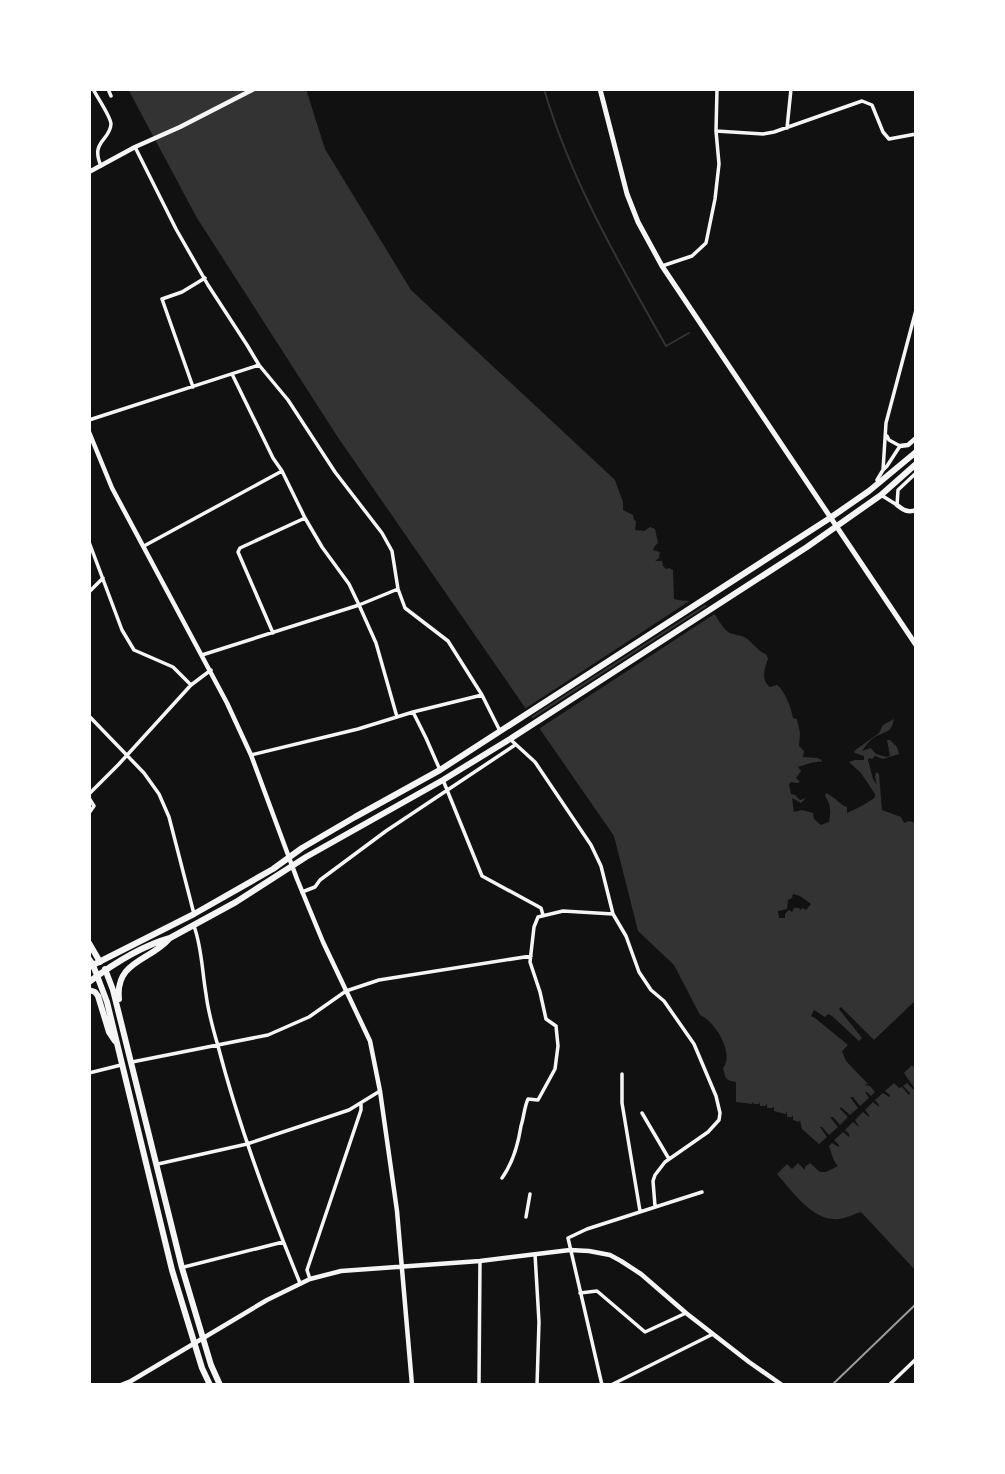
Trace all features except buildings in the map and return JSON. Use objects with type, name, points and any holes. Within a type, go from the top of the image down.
[{"type":"main road","points":[[600,89],[627,194],[638,222],[662,266],[916,645]]},
{"type":"main road","points":[[93,963],[194,914],[273,869],[355,817],[440,770],[830,518],[869,491],[916,452]]},
{"type":"main road","points":[[89,982],[115,963],[194,926],[236,902],[292,866],[518,734],[807,547],[881,495],[916,464]]},
{"type":"main road","points":[[125,1037],[118,996],[122,976],[144,957],[163,947],[170,938]]},
{"type":"main road","points":[[89,943],[123,1064],[172,1270],[202,1368],[210,1385]]},
{"type":"main road","points":[[93,963],[106,970],[113,990],[182,1268],[211,1365],[220,1385]]},
{"type":"main road","points":[[89,990],[98,996],[109,1032],[118,1045]]},
{"type":"street","points":[[93,89],[111,121],[110,130],[97,151],[101,166]]},
{"type":"street","points":[[108,89],[111,96]]},
{"type":"street","points":[[89,172],[254,89]]},
{"type":"street","points":[[662,266],[692,256],[706,243],[719,164],[716,131],[717,89]]},
{"type":"street","points":[[787,128],[791,89]]},
{"type":"street","points":[[716,131],[763,134],[862,102],[872,105],[883,132],[889,139],[916,134]]},
{"type":"street","points":[[135,147],[176,229],[260,365],[288,400],[335,472],[382,533],[392,551],[398,589],[405,608],[448,641],[482,695],[500,731]]},
{"type":"street","points":[[194,387],[162,299],[205,278]]},
{"type":"street","points":[[869,491],[883,470],[886,423],[916,310]]},
{"type":"street","points":[[89,420],[260,365]]},
{"type":"street","points":[[232,374],[305,518],[349,584],[376,643],[397,717]]},
{"type":"street","points":[[89,432],[112,488],[211,670],[251,755],[302,892],[370,1041],[397,1211],[412,1385]]},
{"type":"street","points":[[886,434],[889,440],[900,446],[908,445],[916,438]]},
{"type":"street","points":[[883,470],[900,446]]},
{"type":"street","points":[[144,545],[282,471]]},
{"type":"street","points":[[898,505],[898,490],[916,473]]},
{"type":"street","points":[[881,495],[903,511],[916,510]]},
{"type":"street","points":[[273,633],[238,552],[240,548],[305,518]]},
{"type":"street","points":[[89,542],[122,630],[134,650],[173,667],[191,685]]},
{"type":"street","points":[[89,592],[103,578]]},
{"type":"street","points":[[202,654],[359,606],[398,589]]},
{"type":"street","points":[[89,813],[94,806],[89,796],[191,685],[211,670]]},
{"type":"street","points":[[251,755],[482,695]]},
{"type":"street","points":[[413,712],[440,770]]},
{"type":"street","points":[[89,716],[144,773],[159,794],[169,817],[194,914]]},
{"type":"street","points":[[510,739],[535,762],[591,845],[601,866],[613,914],[626,936],[639,972],[651,990],[664,1001],[694,1044],[716,1096],[719,1121],[708,1132],[669,1159],[655,1175],[655,1206]]},
{"type":"street","points":[[302,892],[312,889],[320,880],[386,831],[515,746]]},
{"type":"street","points":[[443,780],[482,876],[541,908],[543,915]]},
{"type":"street","points":[[502,1178],[509,1168],[528,1099],[538,1100],[555,1069],[558,1046],[556,1026],[546,1019],[530,961],[534,927],[538,917],[563,911],[613,914]]},
{"type":"street","points":[[194,926],[199,940],[206,996],[217,1045],[247,1144],[300,1283]]},
{"type":"street","points":[[132,1062],[268,1035],[309,1017],[346,990],[379,980],[531,956]]},
{"type":"street","points":[[89,1073],[123,1064]]},
{"type":"street","points":[[622,1074],[622,1103],[640,1211]]},
{"type":"street","points":[[157,1164],[247,1144],[349,1110],[380,1091]]},
{"type":"street","points":[[310,1279],[307,1270],[361,1104]]},
{"type":"street","points":[[642,1112],[669,1159]]},
{"type":"street","points":[[602,1385],[570,1250],[570,1236],[702,1192]]},
{"type":"street","points":[[526,1217],[530,1194]]},
{"type":"street","points":[[182,1268],[283,1242]]},
{"type":"street","points":[[121,1385],[130,1383],[267,1300],[310,1279],[341,1271],[480,1261],[570,1250],[610,1255],[641,1273],[686,1313],[782,1385]]},
{"type":"street","points":[[535,1254],[539,1322],[537,1385]]},
{"type":"street","points":[[479,1385],[480,1261]]},
{"type":"street","points":[[580,1293],[597,1291],[645,1332],[686,1313]]},
{"type":"street","points":[[611,1385],[713,1334]]},
{"type":"street","points":[[889,1385],[916,1359]]},
{"type":"shaded area","points":[[128,89],[306,89],[325,149],[411,290],[615,480],[623,510],[633,515],[636,521],[635,530],[644,531],[650,527],[655,529],[658,543],[653,550],[660,552],[655,561],[662,561],[666,569],[673,570],[674,599],[707,606],[728,632],[744,637],[766,654],[768,659],[765,681],[770,687],[777,685],[780,688],[793,718],[797,719],[799,746],[804,751],[803,757],[822,760],[798,767],[801,771],[796,778],[800,782],[789,784],[791,794],[800,800],[806,798],[801,803],[792,798],[794,812],[802,810],[813,813],[814,819],[821,825],[829,822],[830,818],[826,793],[847,807],[847,813],[875,797],[861,773],[849,762],[864,760],[864,756],[854,751],[879,733],[883,725],[894,719],[889,730],[874,738],[862,751],[871,748],[876,754],[887,757],[890,756],[887,740],[897,747],[899,754],[883,759],[875,756],[868,760],[877,785],[876,772],[879,774],[882,810],[901,817],[904,823],[916,823],[916,1000],[874,1040],[841,1007],[839,1009],[862,1038],[859,1041],[832,1016],[828,1014],[825,1017],[814,1010],[811,1016],[848,1045],[842,1051],[846,1061],[868,1084],[864,1085],[870,1086],[875,1092],[871,1096],[865,1092],[869,1098],[860,1106],[850,1097],[858,1108],[850,1115],[841,1107],[848,1117],[840,1125],[830,1117],[838,1127],[829,1135],[820,1127],[827,1137],[819,1144],[802,1129],[800,1120],[793,1120],[793,1115],[787,1117],[787,1112],[785,1114],[774,1111],[774,1107],[767,1108],[767,1104],[760,1106],[760,1102],[736,1102],[736,1082],[727,1079],[723,1068],[727,1055],[722,1038],[712,1024],[700,1015],[674,965],[638,931],[614,836],[337,436],[197,218]],"holes":[[[793,894],[811,904],[806,910],[794,908],[792,912],[789,910],[785,914],[785,918],[779,918],[778,911],[787,909],[788,900]]]},
{"type":"shaded area","points":[[912,1065],[916,1070],[916,1271],[861,1212],[839,1219],[820,1216],[804,1204],[777,1174],[787,1164],[792,1169],[798,1163],[805,1170],[810,1163],[820,1172],[838,1166],[829,1146],[832,1143],[839,1147],[834,1140],[843,1132],[849,1137],[845,1130],[853,1122],[859,1127],[855,1120],[863,1112],[869,1117],[865,1110],[873,1102],[879,1107],[875,1100],[883,1093],[889,1097],[885,1091],[894,1083],[909,1095],[903,1086],[907,1083],[915,1089],[904,1073]]},
{"type":"pier","points":[[694,598],[708,603],[529,718],[523,710]]},
{"type":"pier","points":[[710,604],[716,613],[537,730],[530,720]]},
{"type":"waterway","points":[[544,89],[582,189],[666,346],[689,333]]},
{"type":"railway","points":[[832,1385],[916,1304]]}]
